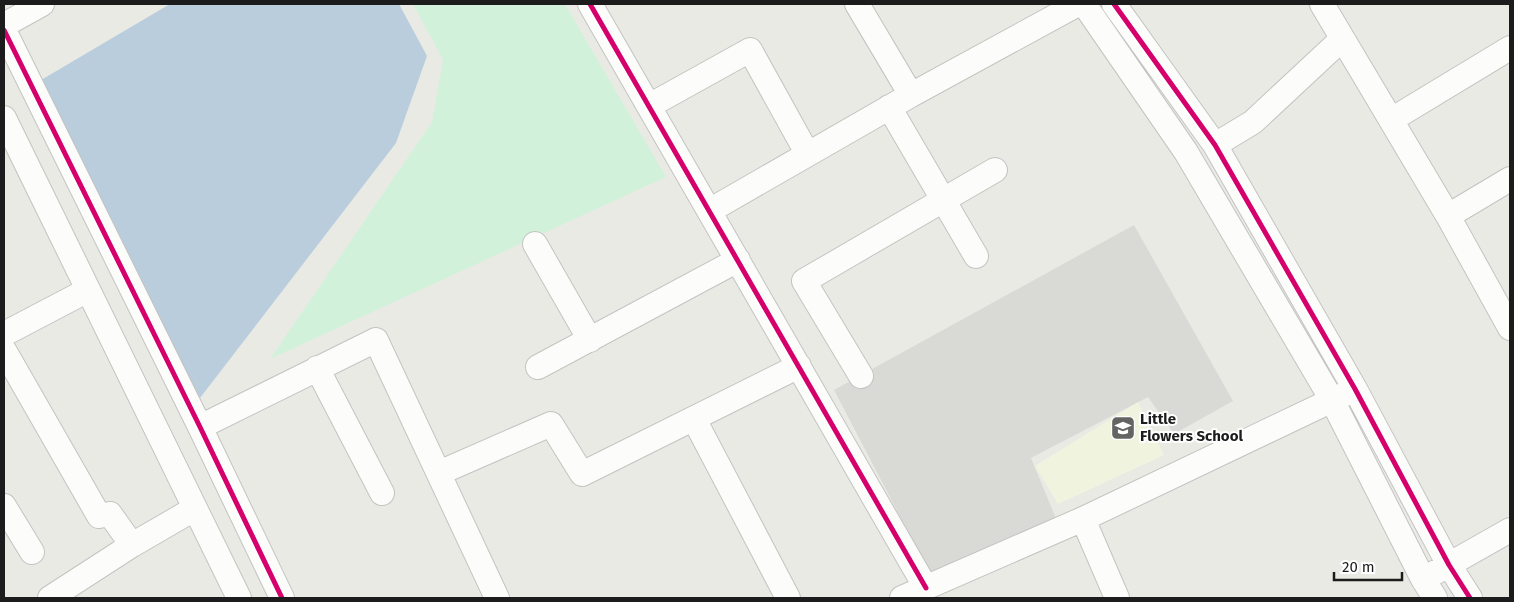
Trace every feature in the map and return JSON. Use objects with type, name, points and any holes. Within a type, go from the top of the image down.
[{"type":"street","points":[[4,25],[42,4]]},
{"type":"street","points":[[590,4],[926,588]]},
{"type":"street","points":[[857,4],[911,95]]},
{"type":"street","points":[[709,211],[889,107],[1078,4]]},
{"type":"street","points":[[1084,4],[1186,152],[1332,400],[1429,588],[1449,565],[1510,530]]},
{"type":"street","points":[[1114,4],[1215,145],[1355,389],[1449,565],[1470,598]]},
{"type":"street","points":[[1327,6],[1342,39],[1448,216],[1510,328]]},
{"type":"street","points":[[4,30],[200,427],[282,598]]},
{"type":"street","points":[[1215,145],[1253,122],[1342,39]]},
{"type":"street","points":[[1391,120],[1510,48]]},
{"type":"street","points":[[649,106],[750,50],[807,154]]},
{"type":"street","points":[[889,107],[976,256]]},
{"type":"street","points":[[4,118],[194,509],[230,595]]},
{"type":"street","points":[[861,376],[804,281],[995,170]]},
{"type":"street","points":[[1448,216],[1510,180]]},
{"type":"street","points":[[535,244],[590,340]]},
{"type":"street","points":[[538,368],[738,260]]},
{"type":"street","points":[[4,334],[88,290]]},
{"type":"street","points":[[200,427],[376,340],[497,598]]},
{"type":"street","points":[[4,350],[99,516],[110,514],[132,545]]},
{"type":"street","points":[[439,473],[551,424],[582,474],[798,366]]},
{"type":"street","points":[[317,368],[382,493]]},
{"type":"street","points":[[902,598],[1083,519],[1355,389]]},
{"type":"street","points":[[694,419],[788,598]]},
{"type":"street","points":[[4,506],[32,552]]},
{"type":"street","points":[[50,598],[132,545],[194,509]]},
{"type":"street","points":[[1083,519],[1117,598]]},
{"type":"shaded area","points":[[413,4],[565,4],[666,177],[270,359],[432,122],[443,60]]},
{"type":"shaded area","points":[[1134,225],[1233,401],[1174,434],[1148,397],[1031,458],[1057,521],[930,574],[834,390]]},
{"type":"shaded area","name":"Little Flowers School","points":[[1138,402],[1164,455],[1058,504],[1035,466]]},
{"type":"water","points":[[170,4],[399,4],[427,56],[396,143],[200,398],[36,83]]},
{"type":"cycle path","points":[[590,4],[926,588]]},
{"type":"cycle path","points":[[1114,4],[1215,145],[1355,389],[1449,565],[1470,598]]},
{"type":"cycle path","points":[[4,30],[200,427],[282,598]]},
{"type":"place","name":"Little Flowers School","points":[[1123,428]]}]
